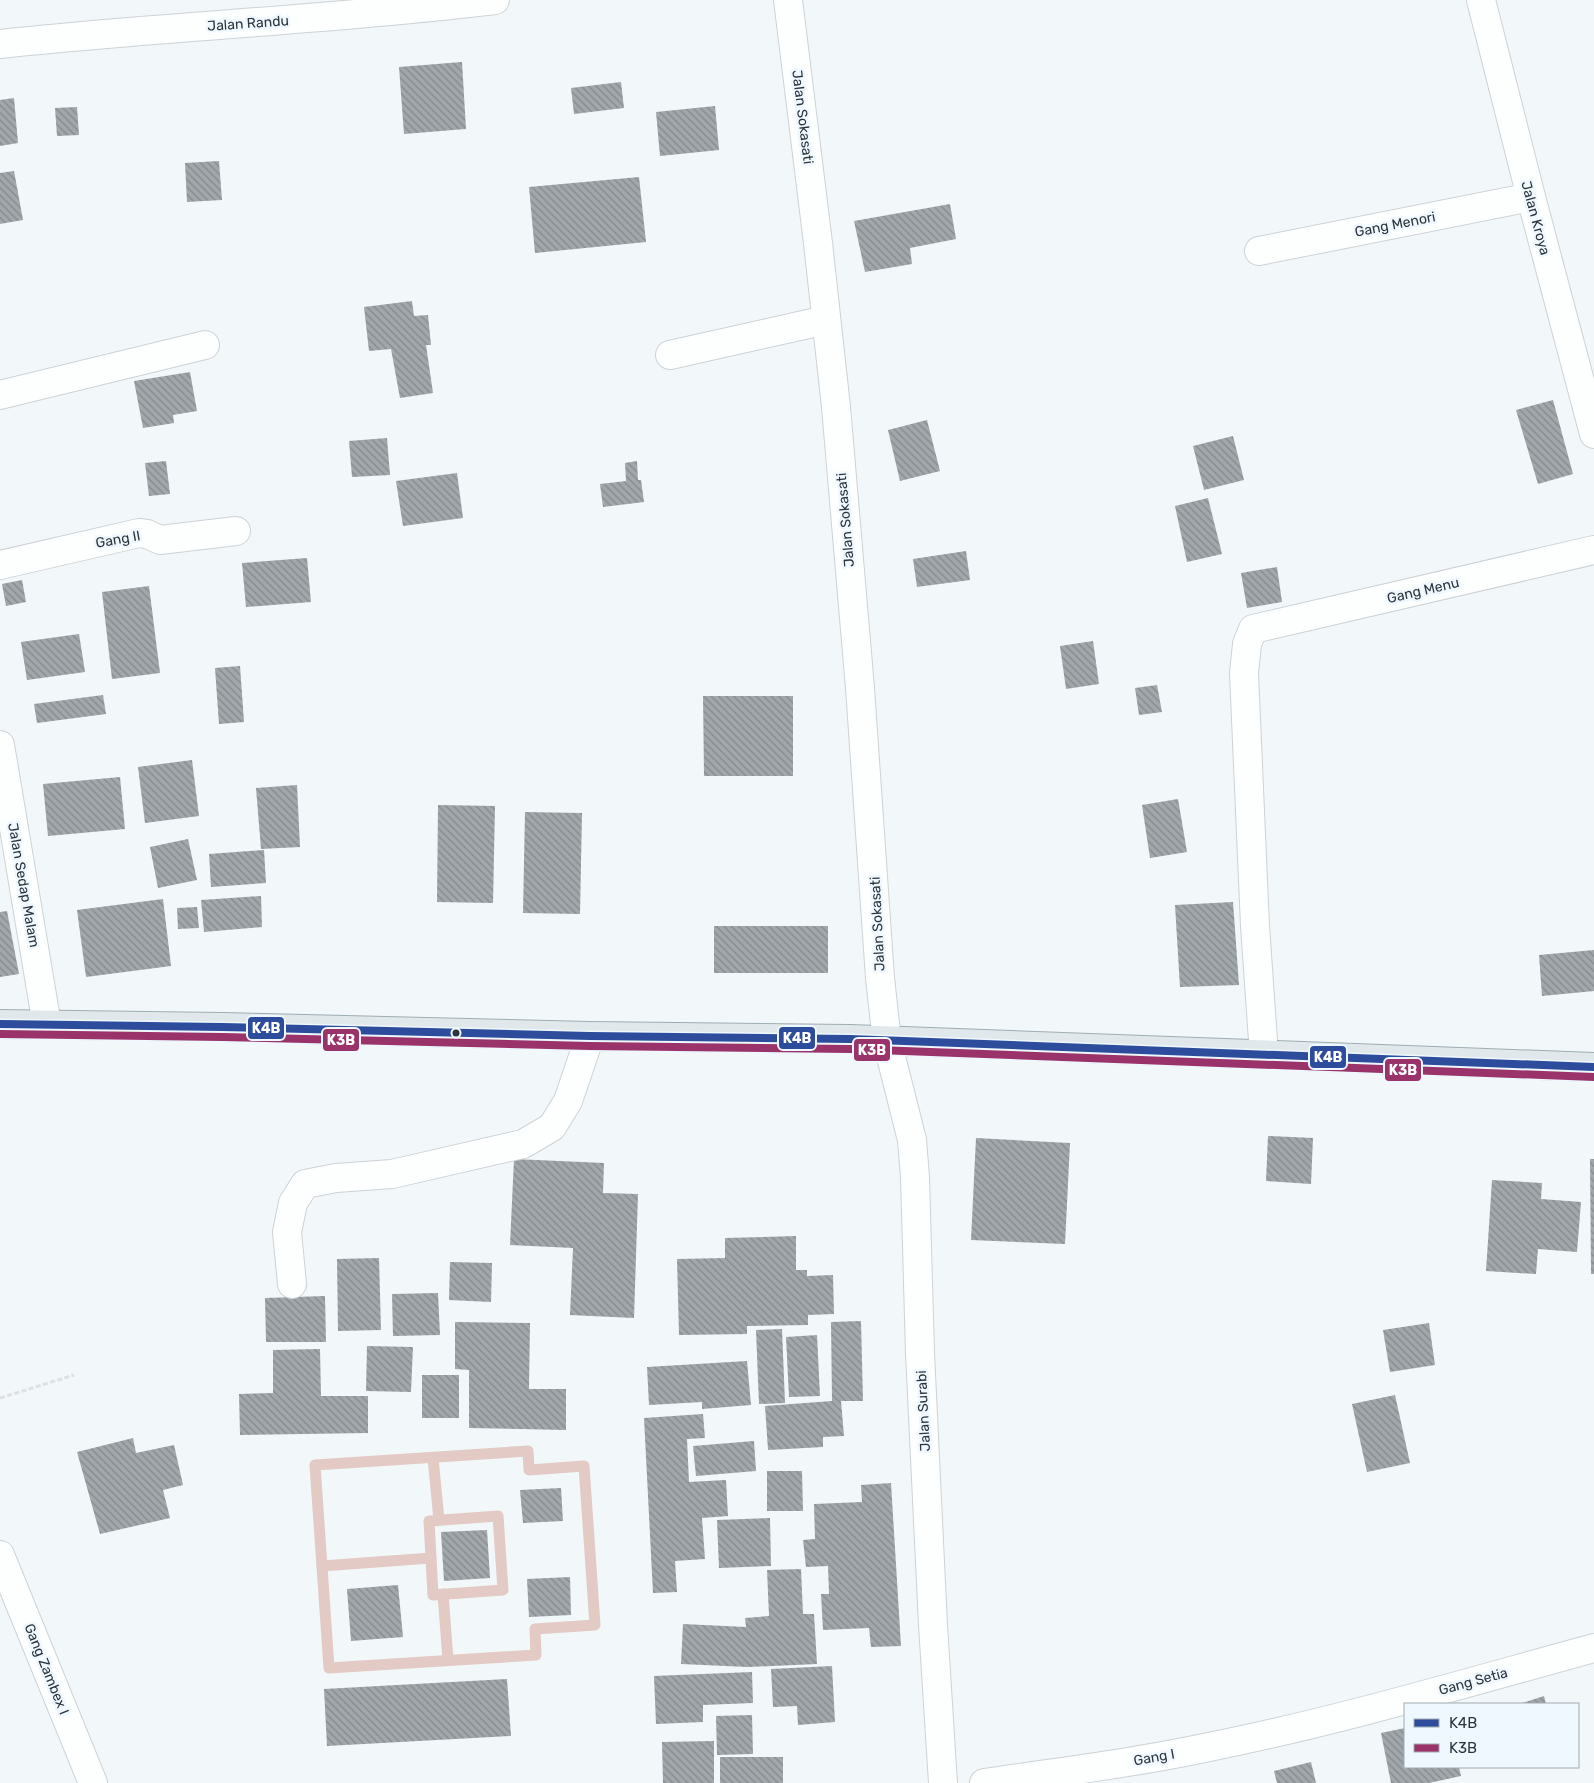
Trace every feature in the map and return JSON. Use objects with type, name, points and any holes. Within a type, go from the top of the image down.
[{"type":"main road","points":[[0,1024],[590,1036],[850,1039],[1594,1067]]},
{"type":"street","name":"Jalan Randu","points":[[0,44],[137,31],[403,11],[495,0]]},
{"type":"street","name":"Jalan Sokasati","points":[[788,0],[836,407],[859,679],[880,978],[887,1041]]},
{"type":"street","name":"Jalan Kroya","points":[[1481,0],[1594,434]]},
{"type":"street","name":"Gang Menori","points":[[1259,251],[1531,197]]},
{"type":"street","points":[[670,355],[826,320]]},
{"type":"street","points":[[0,395],[205,344]]},
{"type":"street","name":"Gang II","points":[[0,565],[138,533],[160,540],[236,531]]},
{"type":"street","name":"Gang Menu","points":[[1264,1055],[1255,926],[1244,673],[1247,644],[1253,629],[1594,550]]},
{"type":"street","name":"Jalan Sedap Malam","points":[[0,745],[48,1025]]},
{"type":"street","points":[[292,1284],[287,1232],[293,1203],[305,1184],[336,1178],[392,1174],[523,1144],[552,1127],[568,1101],[590,1036]]},
{"type":"street","name":"Jalan Surabi","points":[[887,1041],[912,1140],[921,1382],[943,1783]]},
{"type":"street","name":"Gang Zambex I","points":[[0,1555],[93,1783]]},
{"type":"street","name":"Gang Setia","points":[[1322,1721],[1594,1648]]},
{"type":"street","name":"Gang I","points":[[984,1783],[1065,1772],[1209,1748],[1322,1721]]},
{"type":"path","points":[[0,1398],[74,1375]]},
{"type":"building","points":[[462,62],[466,129],[404,134],[399,67]]},
{"type":"building","points":[[621,82],[624,108],[574,114],[571,88]]},
{"type":"building","points":[[14,98],[18,143],[0,146],[0,100]]},
{"type":"building","points":[[715,106],[719,150],[660,156],[656,112]]},
{"type":"building","points":[[77,107],[79,135],[57,136],[55,108]]},
{"type":"building","points":[[219,161],[222,200],[187,202],[185,163]]},
{"type":"building","points":[[14,171],[23,220],[0,224],[0,173]]},
{"type":"building","points":[[639,177],[646,242],[535,253],[529,187]]},
{"type":"building","points":[[950,204],[956,239],[910,248],[912,264],[865,272],[854,221]]},
{"type":"building","points":[[412,301],[414,316],[428,315],[431,345],[426,345],[433,393],[400,398],[391,349],[369,351],[364,307]]},
{"type":"building","points":[[190,372],[197,411],[173,415],[174,423],[143,428],[134,381]]},
{"type":"building","points":[[1553,400],[1573,474],[1538,484],[1516,410]]},
{"type":"building","points":[[927,420],[940,471],[900,481],[888,430]]},
{"type":"building","points":[[1233,436],[1244,480],[1204,490],[1193,446]]},
{"type":"building","points":[[387,438],[390,475],[352,477],[349,441]]},
{"type":"building","points":[[166,461],[170,494],[149,496],[145,463]]},
{"type":"building","points":[[637,461],[638,480],[641,480],[644,502],[603,507],[600,484],[626,481],[625,463]]},
{"type":"building","points":[[457,473],[463,518],[403,526],[396,481]]},
{"type":"building","points":[[1208,498],[1222,554],[1187,562],[1175,506]]},
{"type":"building","points":[[966,551],[970,580],[917,587],[913,559]]},
{"type":"building","points":[[307,558],[311,602],[246,607],[242,563]]},
{"type":"building","points":[[1277,567],[1282,602],[1247,608],[1241,573]]},
{"type":"building","points":[[22,580],[26,602],[6,606],[2,584]]},
{"type":"building","points":[[149,586],[160,673],[112,679],[102,592]]},
{"type":"building","points":[[79,634],[85,672],[27,680],[21,642]]},
{"type":"building","points":[[1093,641],[1099,684],[1066,689],[1060,646]]},
{"type":"building","points":[[240,666],[244,722],[219,724],[215,668]]},
{"type":"building","points":[[1157,685],[1162,712],[1139,715],[1135,688]]},
{"type":"building","points":[[103,695],[106,714],[37,723],[34,704]]},
{"type":"building","points":[[703,696],[793,696],[793,776],[704,776]]},
{"type":"building","points":[[192,760],[199,816],[145,823],[138,767]]},
{"type":"building","points":[[120,777],[125,829],[48,836],[43,784]]},
{"type":"building","points":[[297,785],[300,847],[261,849],[256,788]]},
{"type":"building","points":[[1178,799],[1187,852],[1150,858],[1142,805]]},
{"type":"building","points":[[438,805],[495,806],[493,903],[437,902]]},
{"type":"building","points":[[525,812],[582,813],[580,914],[523,913]]},
{"type":"building","points":[[188,839],[197,880],[158,888],[150,847]]},
{"type":"building","points":[[264,850],[266,883],[211,887],[209,854]]},
{"type":"building","points":[[261,896],[262,927],[204,932],[201,900]]},
{"type":"building","points":[[163,899],[171,966],[86,977],[77,910]]},
{"type":"building","points":[[1233,902],[1239,985],[1180,987],[1175,905]]},
{"type":"building","points":[[197,907],[199,928],[178,929],[177,908]]},
{"type":"building","points":[[7,911],[19,974],[0,977],[0,912]]},
{"type":"building","points":[[714,926],[828,926],[828,973],[714,973]]},
{"type":"building","points":[[1594,950],[1594,991],[1542,996],[1539,955]]},
{"type":"building","points":[[1268,1136],[1313,1138],[1311,1184],[1266,1181]]},
{"type":"building","points":[[976,1138],[1070,1143],[1065,1244],[971,1240]]},
{"type":"building","points":[[514,1159],[604,1163],[603,1193],[638,1194],[634,1318],[570,1315],[573,1248],[510,1245]]},
{"type":"building","points":[[1590,1159],[1594,1159],[1594,1274],[1591,1274]]},
{"type":"building","points":[[1492,1180],[1542,1183],[1541,1199],[1581,1202],[1577,1252],[1538,1249],[1536,1274],[1486,1271]]},
{"type":"building","points":[[796,1236],[796,1270],[807,1270],[807,1276],[833,1275],[834,1314],[808,1315],[808,1325],[747,1326],[747,1334],[679,1335],[677,1259],[725,1258],[725,1238]]},
{"type":"building","points":[[379,1258],[381,1330],[338,1331],[337,1259]]},
{"type":"building","points":[[450,1262],[492,1263],[491,1302],[449,1300]]},
{"type":"building","points":[[438,1293],[440,1335],[393,1336],[392,1294]]},
{"type":"building","points":[[325,1296],[326,1342],[266,1342],[265,1298]]},
{"type":"building","points":[[861,1321],[863,1401],[841,1401],[844,1436],[823,1437],[823,1447],[768,1450],[765,1406],[832,1401],[831,1322]]},
{"type":"building","points":[[455,1322],[530,1323],[529,1389],[566,1389],[566,1430],[469,1428],[469,1370],[455,1369]]},
{"type":"building","points":[[1429,1323],[1435,1365],[1390,1372],[1383,1330]]},
{"type":"building","points":[[782,1329],[785,1403],[759,1404],[756,1330]]},
{"type":"building","points":[[817,1335],[820,1396],[789,1397],[786,1337]]},
{"type":"building","points":[[367,1346],[413,1347],[411,1392],[366,1391]]},
{"type":"building","points":[[320,1349],[321,1396],[368,1396],[368,1433],[240,1435],[239,1394],[273,1393],[273,1350]]},
{"type":"building","points":[[747,1361],[751,1405],[702,1409],[702,1402],[649,1405],[647,1367]]},
{"type":"building","points":[[422,1375],[459,1375],[459,1418],[422,1418]]},
{"type":"building","points":[[1395,1395],[1410,1463],[1367,1472],[1352,1404]]},
{"type":"building","points":[[703,1414],[705,1438],[687,1439],[689,1482],[726,1480],[728,1516],[702,1518],[705,1559],[675,1561],[677,1592],[653,1593],[644,1418]]},
{"type":"building","points":[[133,1438],[136,1453],[174,1445],[183,1485],[163,1490],[170,1518],[100,1534],[77,1452]]},
{"type":"building","points":[[754,1441],[756,1471],[696,1476],[693,1446]]},
{"type":"building","points":[[767,1471],[802,1471],[803,1511],[767,1511]]},
{"type":"building","points":[[891,1483],[901,1646],[871,1647],[869,1628],[823,1630],[821,1594],[829,1594],[828,1566],[806,1567],[803,1540],[815,1539],[814,1504],[862,1502],[861,1485]]},
{"type":"building","points":[[561,1488],[563,1521],[523,1523],[520,1490]]},
{"type":"building","points":[[770,1518],[771,1566],[719,1568],[717,1520]]},
{"type":"building","points":[[487,1530],[490,1578],[444,1581],[441,1532]]},
{"type":"building","points":[[801,1569],[803,1614],[814,1614],[817,1664],[748,1667],[681,1664],[683,1624],[746,1627],[745,1618],[769,1616],[767,1570]]},
{"type":"building","points":[[570,1577],[571,1615],[529,1617],[527,1579]]},
{"type":"building","points":[[398,1585],[403,1637],[351,1641],[347,1589]]},
{"type":"building","points":[[832,1666],[835,1722],[798,1725],[797,1706],[773,1707],[771,1669]]},
{"type":"building","points":[[752,1672],[753,1703],[703,1705],[703,1722],[656,1724],[654,1676]]},
{"type":"building","points":[[507,1679],[511,1736],[327,1746],[324,1689]]},
{"type":"building","points":[[1544,1696],[1546,1703],[1522,1703]]},
{"type":"building","points":[[752,1715],[753,1754],[717,1755],[716,1716]]},
{"type":"building","points":[[1404,1728],[1404,1768],[1459,1768],[1461,1776],[1429,1783],[1391,1783],[1381,1733]]},
{"type":"building","points":[[714,1741],[714,1783],[663,1783],[662,1742]]},
{"type":"building","points":[[720,1757],[783,1757],[783,1783],[720,1783]]},
{"type":"building","points":[[1311,1762],[1316,1783],[1277,1783],[1274,1771]]},
{"type":"waterway","points":[[528,1451],[529,1470],[584,1466],[595,1625],[535,1629],[536,1655],[329,1668],[315,1465],[528,1451]]},
{"type":"waterway","points":[[433,1458],[439,1520]]},
{"type":"waterway","points":[[498,1516],[503,1590],[433,1595],[429,1521],[498,1516]]},
{"type":"waterway","points":[[322,1566],[431,1558]]},
{"type":"waterway","points":[[443,1594],[448,1660]]},
{"type":"transit line","name":"K4B","points":[[0,1024],[222,1027],[590,1036],[850,1039],[1594,1067]]},
{"type":"transit line","name":"K3B","points":[[0,1034],[222,1037],[590,1046],[850,1049],[1594,1077]]}]
